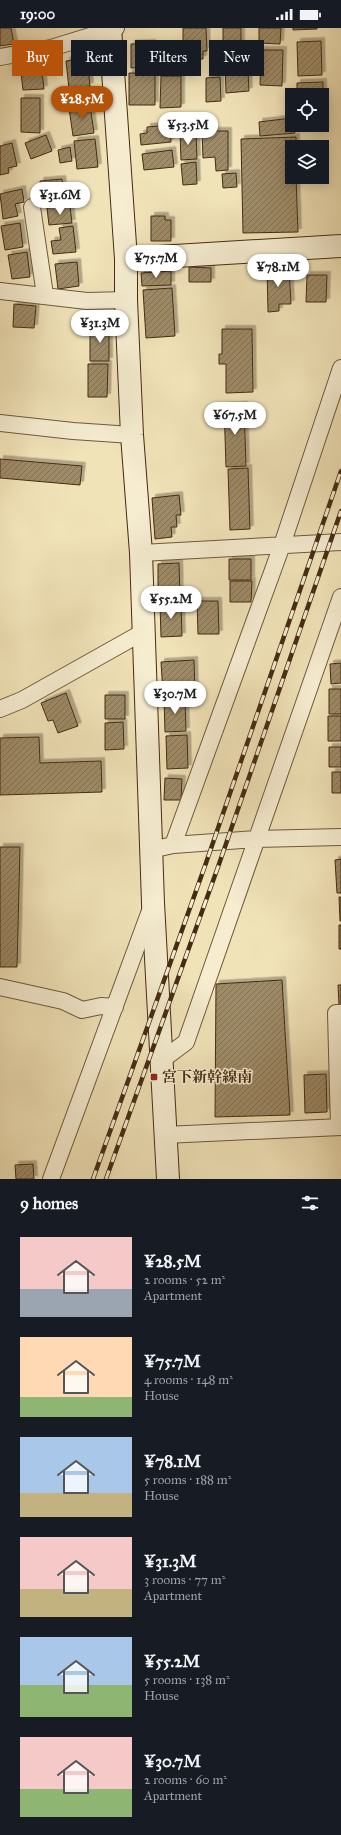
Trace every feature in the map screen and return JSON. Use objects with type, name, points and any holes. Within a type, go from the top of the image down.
[{"type":"street","points":[[0,57],[51,48],[112,29],[126,259],[126,300],[132,435],[141,552],[145,631],[153,903],[168,1179]]},
{"type":"street","points":[[32,207],[45,295]]},
{"type":"street","points":[[126,259],[341,246]]},
{"type":"street","points":[[0,291],[87,301],[126,300]]},
{"type":"street","points":[[174,845],[282,545],[341,368]]},
{"type":"street","points":[[0,423],[73,431],[132,435]]},
{"type":"street","points":[[141,552],[341,542]]},
{"type":"street","points":[[162,1060],[186,1042],[341,596]]},
{"type":"street","points":[[0,709],[22,700],[145,631]]},
{"type":"street","points":[[151,850],[174,845],[256,839],[341,837]]},
{"type":"street","points":[[51,1179],[153,903]]},
{"type":"street","points":[[0,987],[63,1001],[82,1010],[101,1006],[115,1007]]},
{"type":"street","points":[[165,1134],[340,1127],[336,1013],[341,1013]]},
{"type":"building","points":[[0,28],[11,28],[13,40],[12,44],[0,46]]},
{"type":"building","points":[[183,28],[206,28],[207,51],[203,51],[203,59],[201,59],[201,40],[183,40]]},
{"type":"building","points":[[223,28],[241,28],[241,40],[223,40]]},
{"type":"building","points":[[259,28],[281,28],[280,44],[264,43],[264,40],[259,40]]},
{"type":"building","points":[[293,28],[317,28],[317,29],[293,30]]},
{"type":"building","points":[[321,41],[322,75],[298,76],[297,42]]},
{"type":"building","points":[[131,44],[135,44],[135,68],[131,68]]},
{"type":"building","points":[[264,50],[283,50],[282,86],[260,85],[260,76],[264,76]]},
{"type":"building","points":[[71,60],[71,76],[89,76],[90,86],[69,89],[66,61]]},
{"type":"building","points":[[129,73],[135,73],[135,76],[155,76],[155,105],[129,105]]},
{"type":"building","points":[[21,76],[43,76],[44,89],[23,90]]},
{"type":"building","points":[[161,76],[181,76],[181,107],[160,108]]},
{"type":"building","points":[[225,76],[248,76],[249,91],[226,93]]},
{"type":"building","points":[[220,77],[221,101],[206,102],[206,78]]},
{"type":"building","points":[[323,82],[323,88],[297,88],[297,83]]},
{"type":"building","points":[[21,98],[40,98],[40,133],[21,132]]},
{"type":"building","points":[[90,105],[94,133],[73,136],[69,108]]},
{"type":"building","points":[[285,119],[285,132],[295,133],[260,136],[259,122]]},
{"type":"building","points":[[170,125],[171,142],[141,145],[140,134],[147,133],[147,127]]},
{"type":"building","points":[[202,131],[228,131],[228,170],[216,171],[215,157],[203,158]]},
{"type":"building","points":[[196,132],[197,159],[181,160],[180,133]]},
{"type":"building","points":[[46,135],[52,151],[31,159],[25,143]]},
{"type":"building","points":[[296,137],[296,140],[285,140],[285,184],[296,184],[298,232],[243,233],[241,139]]},
{"type":"building","points":[[95,139],[98,167],[77,169],[74,141]]},
{"type":"building","points":[[12,143],[17,166],[8,168],[9,173],[0,175],[0,146]]},
{"type":"building","points":[[70,147],[72,161],[60,163],[58,150]]},
{"type":"building","points":[[172,150],[174,167],[144,170],[142,154]]},
{"type":"building","points":[[196,162],[197,184],[183,185],[181,164]]},
{"type":"building","points":[[236,173],[237,187],[223,188],[222,174]]},
{"type":"building","points":[[62,179],[64,196],[41,198],[40,181]]},
{"type":"building","points":[[22,189],[24,202],[15,204],[18,216],[3,219],[0,194]]},
{"type":"building","points":[[70,206],[72,223],[49,225],[47,208]]},
{"type":"building","points":[[151,216],[165,216],[165,220],[171,220],[171,241],[151,241]]},
{"type":"building","points":[[20,223],[23,247],[5,250],[1,226]]},
{"type":"building","points":[[73,226],[76,252],[53,254],[51,241],[61,240],[59,228]]},
{"type":"building","points":[[27,252],[30,277],[12,279],[8,255]]},
{"type":"building","points":[[77,262],[79,286],[58,289],[55,264]]},
{"type":"building","points":[[189,267],[211,268],[211,282],[189,282]]},
{"type":"building","points":[[289,268],[291,304],[279,304],[279,311],[268,312],[267,269]]},
{"type":"building","points":[[171,271],[171,285],[142,286],[141,273]]},
{"type":"building","points":[[307,275],[327,275],[326,302],[306,302]]},
{"type":"building","points":[[172,288],[175,336],[146,338],[143,290]]},
{"type":"building","points":[[14,304],[36,306],[34,328],[13,327]]},
{"type":"building","points":[[90,328],[109,328],[109,361],[90,361]]},
{"type":"building","points":[[222,329],[252,329],[253,392],[226,393],[226,364],[219,364],[219,354],[222,354]]},
{"type":"building","points":[[88,364],[108,364],[107,397],[88,397]]},
{"type":"building","points":[[244,405],[246,466],[226,467],[224,406]]},
{"type":"building","points":[[0,459],[82,466],[80,485],[0,478]]},
{"type":"building","points":[[248,468],[250,529],[230,530],[228,469]]},
{"type":"building","points":[[179,495],[181,515],[176,515],[177,527],[171,527],[172,537],[155,539],[152,498]]},
{"type":"building","points":[[229,559],[251,559],[251,580],[229,580]]},
{"type":"building","points":[[179,563],[180,597],[158,597],[158,564]]},
{"type":"building","points":[[230,581],[252,581],[251,602],[230,602]]},
{"type":"building","points":[[197,601],[218,601],[219,634],[198,634]]},
{"type":"building","points":[[181,603],[182,636],[161,637],[160,604]]},
{"type":"building","points":[[194,660],[195,693],[163,694],[161,662]]},
{"type":"building","points":[[341,663],[341,683],[331,684],[330,664]]},
{"type":"building","points":[[329,689],[341,689],[341,714],[329,714]]},
{"type":"building","points":[[66,693],[78,726],[58,733],[53,720],[48,721],[41,703]]},
{"type":"building","points":[[105,695],[125,695],[125,719],[105,719]]},
{"type":"building","points":[[164,698],[185,698],[186,731],[165,732]]},
{"type":"building","points":[[328,716],[341,716],[341,741],[328,741]]},
{"type":"building","points":[[123,722],[124,749],[105,750],[105,723]]},
{"type":"building","points":[[187,735],[188,768],[167,769],[166,736]]},
{"type":"building","points":[[39,737],[40,763],[101,761],[102,792],[0,795],[0,738]]},
{"type":"building","points":[[329,747],[341,747],[341,767],[329,767]]},
{"type":"building","points":[[332,772],[341,772],[341,793],[332,793]]},
{"type":"building","points":[[165,778],[182,779],[181,800],[164,800]]},
{"type":"building","points":[[0,847],[20,847],[17,967],[0,967]]},
{"type":"building","points":[[341,859],[341,893],[337,893],[335,860]]},
{"type":"building","points":[[339,897],[341,897],[341,921],[340,921]]},
{"type":"building","points":[[339,925],[341,925],[341,949],[339,949]]},
{"type":"building","points":[[282,980],[290,1115],[215,1117],[216,984]]},
{"type":"building","points":[[338,985],[341,985],[341,1005],[339,1005]]},
{"type":"building","points":[[326,1074],[327,1112],[305,1113],[304,1075]]},
{"type":"building","points":[[33,1164],[34,1179],[16,1179],[15,1165]]},
{"type":"railway","points":[[93,1179],[206,863],[341,471]]},
{"type":"railway","points":[[106,1179],[218,867],[341,511]]},
{"type":"place","name":"宮下新幹線南","points":[[154,1077]]}]
